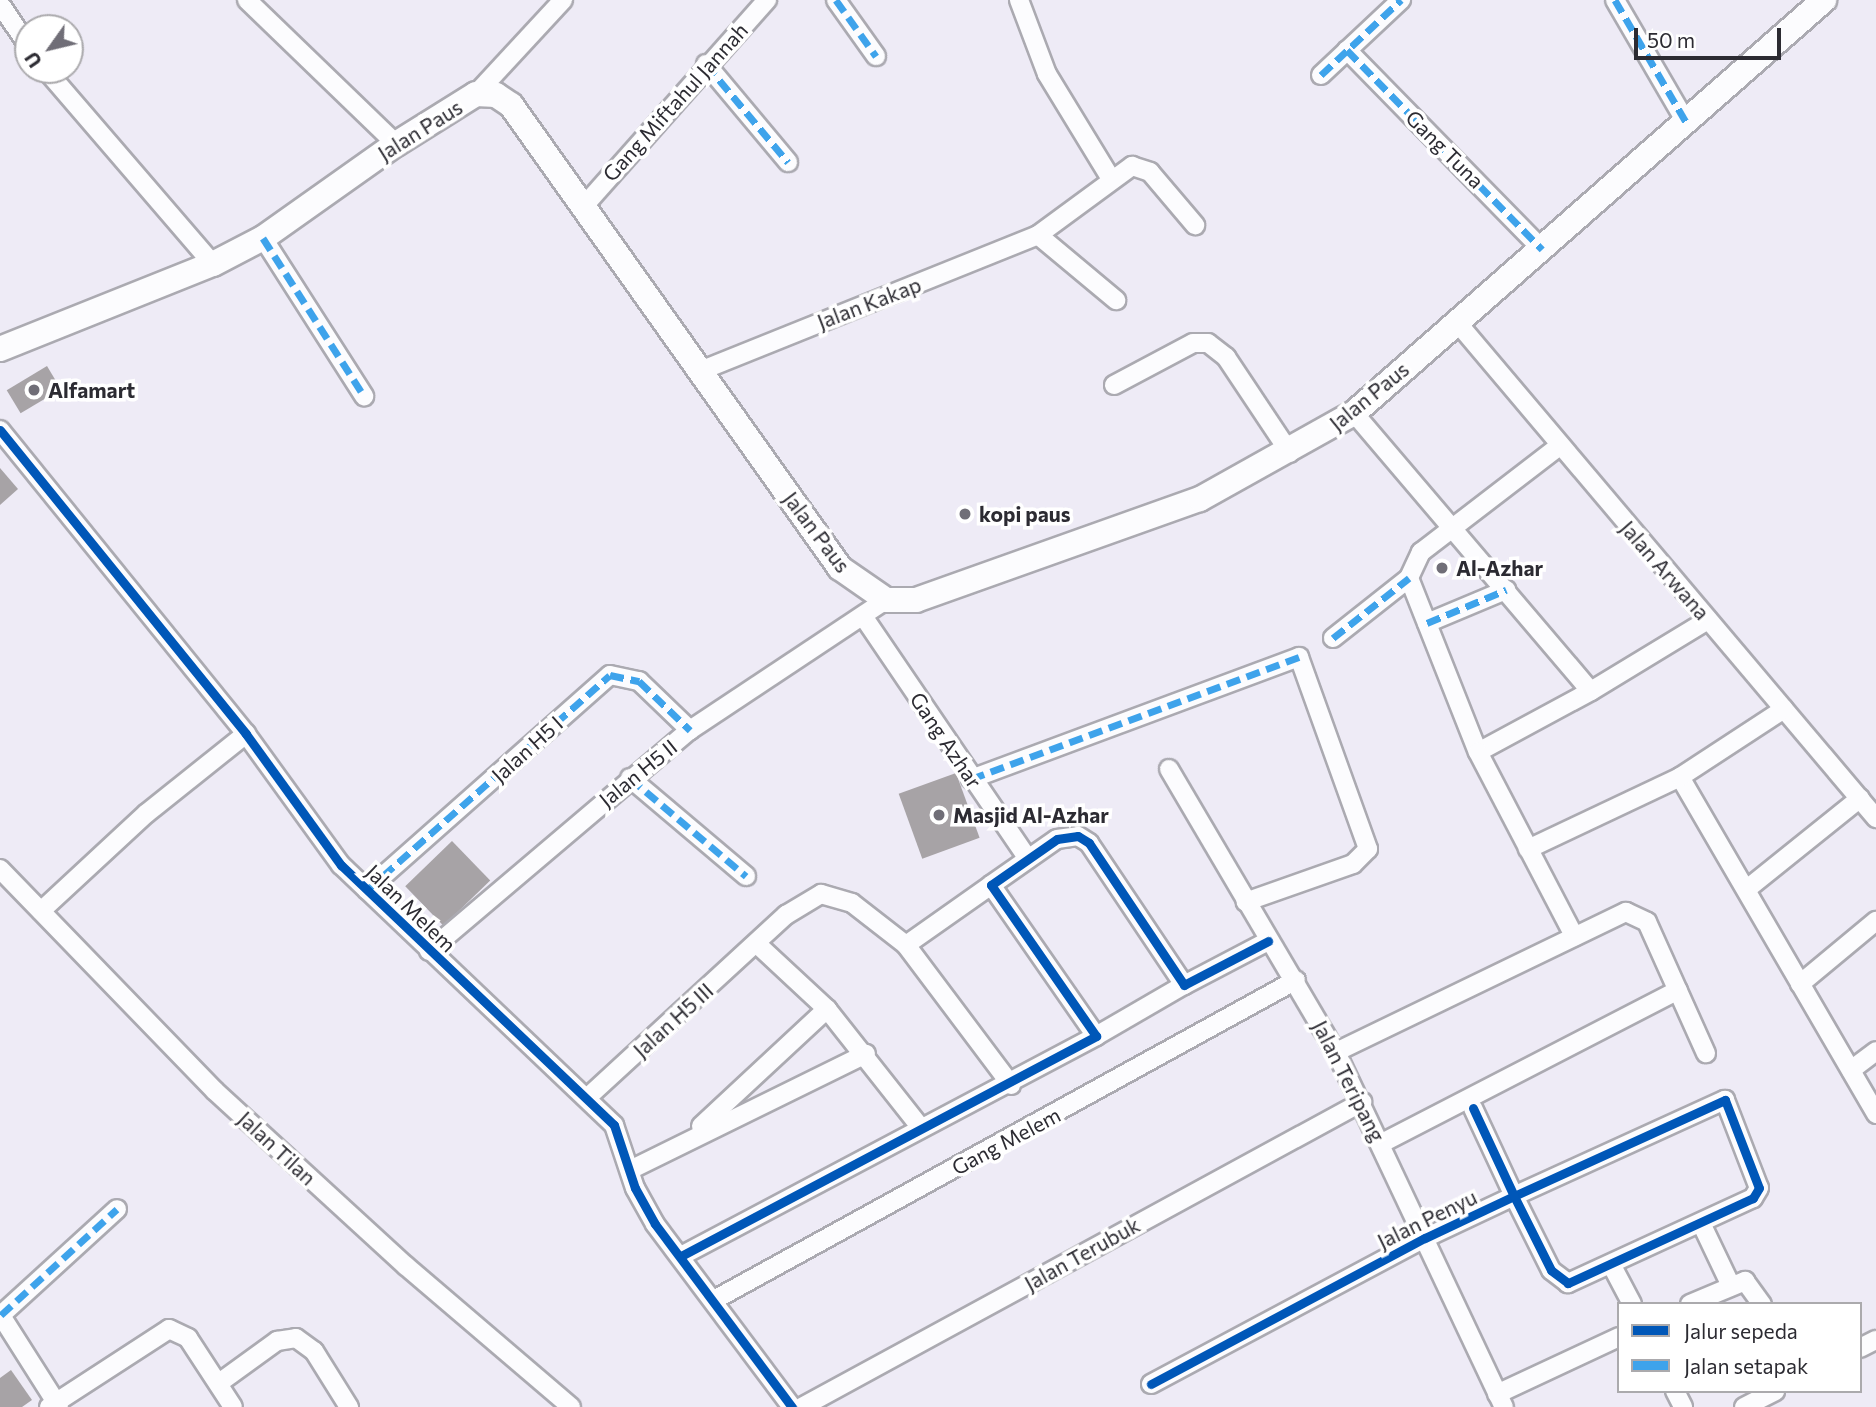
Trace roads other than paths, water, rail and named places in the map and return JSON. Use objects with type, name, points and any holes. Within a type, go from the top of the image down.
[{"type":"main road","name":"Jalan Paus","points":[[0,349],[213,264],[263,238],[396,144],[476,94],[496,95],[511,105],[839,568],[887,600],[940,592],[1187,504],[1290,453],[1354,413],[1824,0]]},
{"type":"street","points":[[247,0],[396,144]]},
{"type":"street","points":[[476,94],[563,0]]},
{"type":"street","name":"Gang Miftahul Jannah","points":[[584,206],[706,64],[768,0]]},
{"type":"street","points":[[836,0],[876,56]]},
{"type":"street","points":[[1019,0],[1047,74],[1111,179]]},
{"type":"street","points":[[1321,75],[1401,0]]},
{"type":"street","points":[[1615,0],[1686,122]]},
{"type":"street","points":[[0,4],[14,24]]},
{"type":"street","name":"Gang Tuna","points":[[1347,50],[1542,249]]},
{"type":"street","points":[[706,64],[788,162]]},
{"type":"street","points":[[58,84],[213,264]]},
{"type":"street","name":"Jalan Kakap","points":[[701,371],[1038,235],[1132,166],[1142,167],[1195,225]]},
{"type":"street","points":[[1038,235],[1116,300]]},
{"type":"street","points":[[263,238],[364,396]]},
{"type":"street","name":"Jalan Arwana","points":[[1456,321],[1558,447],[1876,818]]},
{"type":"street","points":[[1114,385],[1193,343],[1208,343],[1226,357],[1290,453]]},
{"type":"street","points":[[1354,413],[1591,691]]},
{"type":"street","name":"Jalan Melem","points":[[0,430],[246,734],[324,843],[429,951],[589,1096],[622,1137],[630,1170],[645,1206],[792,1407]]},
{"type":"street","points":[[1333,638],[1409,578],[1421,552],[1455,531],[1558,447]]},
{"type":"street","points":[[1409,578],[1478,752],[1574,936]]},
{"type":"street","points":[[1427,623],[1506,590]]},
{"type":"street","name":"Jalan H5 II","points":[[429,951],[630,778],[690,730],[866,619],[887,600]]},
{"type":"street","name":"Gang Azhar","points":[[866,619],[971,779],[1028,859]]},
{"type":"street","points":[[1478,752],[1591,691],[1708,620]]},
{"type":"street","points":[[971,779],[1299,657],[1368,849],[1353,864],[1245,902]]},
{"type":"street","name":"Jalan H5 I","points":[[367,890],[610,675],[639,681],[690,730]]},
{"type":"street","points":[[1528,849],[1680,777],[1784,709]]},
{"type":"street","points":[[41,911],[147,813],[246,734]]},
{"type":"street","name":"Jalan Teripang","points":[[1169,769],[1268,941],[1296,980],[1336,1052],[1382,1143],[1500,1400]]},
{"type":"street","points":[[1680,777],[1876,1114]]},
{"type":"street","points":[[630,778],[746,876]]},
{"type":"street","points":[[1747,889],[1860,798]]},
{"type":"street","points":[[1011,1085],[906,945],[1063,836],[1089,843],[1184,985]]},
{"type":"street","name":"Jalan Tilan","points":[[0,869],[215,1091],[405,1266],[572,1407]]},
{"type":"street","points":[[991,886],[1096,1036]]},
{"type":"street","name":"Jalan H5 III","points":[[589,1096],[786,915],[821,894],[852,903],[906,945]]},
{"type":"street","points":[[1336,1052],[1622,913],[1642,916],[1706,1053]]},
{"type":"street","points":[[1800,984],[1876,921]]},
{"type":"street","points":[[681,1256],[921,1128],[1011,1085],[1184,985],[1268,941]]},
{"type":"street","points":[[757,944],[827,1009],[866,1054],[921,1128]]},
{"type":"street","name":"Gang Melem","points":[[714,1300],[1296,980]]},
{"type":"street","points":[[1382,1143],[1678,990]]},
{"type":"street","points":[[689,1138],[827,1009]]},
{"type":"street","points":[[1851,1070],[1876,1051]]},
{"type":"street","points":[[630,1170],[689,1138],[866,1054]]},
{"type":"street","name":"Jalan Penyu","points":[[1151,1384],[1425,1238],[1725,1100],[1759,1188],[1753,1198],[1701,1223]]},
{"type":"street","name":"Jalan Terubuk","points":[[802,1407],[1362,1102]]},
{"type":"street","points":[[1474,1108],[1514,1196],[1557,1277],[1571,1283],[1701,1223],[1731,1286]]},
{"type":"street","points":[[117,1209],[2,1323],[55,1405],[169,1329],[188,1338],[233,1407]]},
{"type":"street","points":[[1612,1266],[1631,1302]]},
{"type":"street","points":[[1695,1302],[1731,1286],[1748,1282],[1761,1302]]},
{"type":"street","points":[[219,1383],[277,1341],[296,1338],[314,1351],[349,1407]]},
{"type":"street","points":[[1500,1400],[1617,1338]]},
{"type":"street","points":[[1744,1407],[1771,1393]]},
{"type":"place","name":"Alfamart","points":[[34,390]]},
{"type":"place","name":"kopi paus","points":[[965,514]]},
{"type":"place","name":"Al-Azhar","points":[[1442,568]]},
{"type":"place","name":"Masjid Al-Azhar","points":[[939,815]]}]
